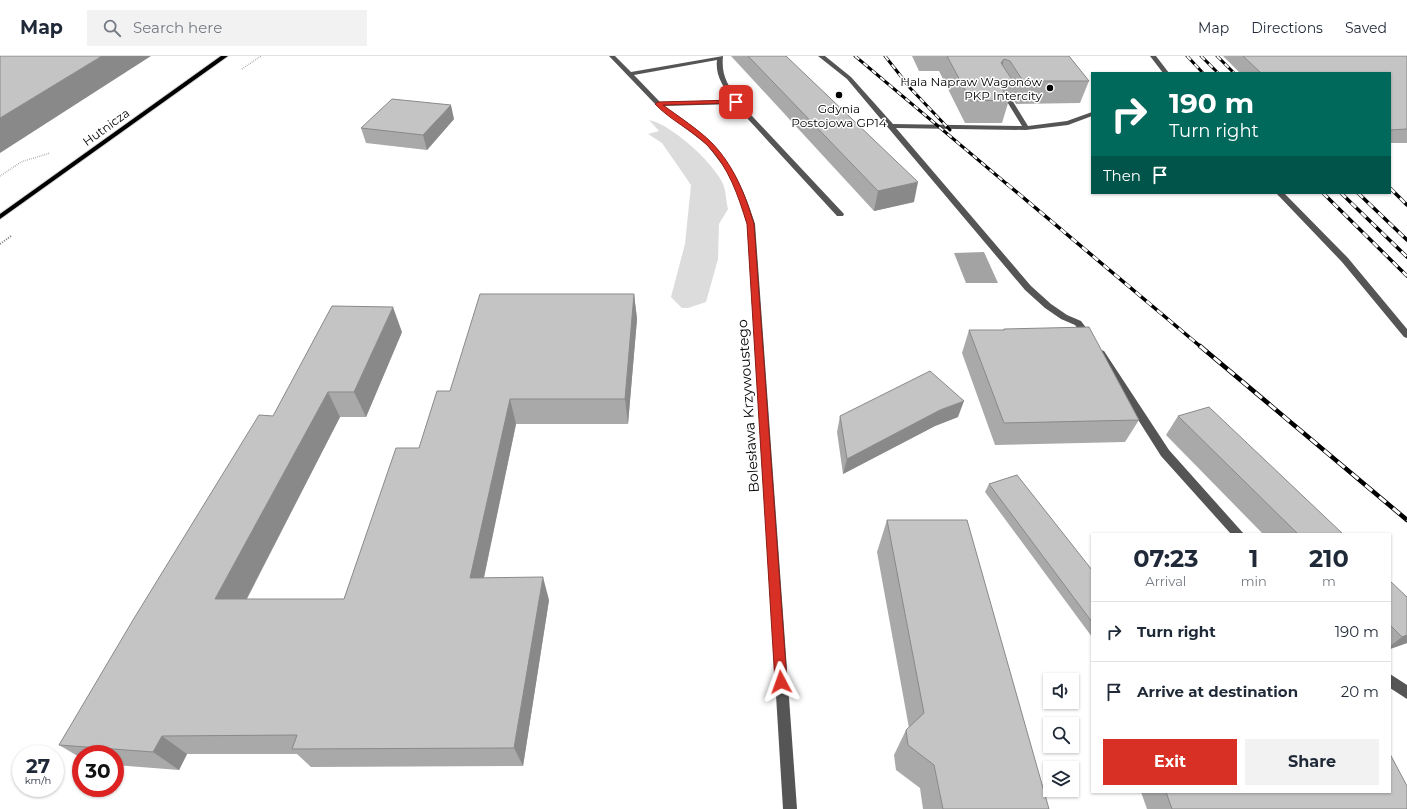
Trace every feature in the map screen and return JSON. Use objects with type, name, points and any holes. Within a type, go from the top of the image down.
[{"type":"main road","name":"Hutnicza","points":[[0,217],[225,56]]},
{"type":"street","name":"Bolesława Krzywoustego","points":[[612,56],[631,74],[658,104],[709,144],[730,171],[741,192],[751,224],[790,809]]},
{"type":"street","points":[[821,56],[849,78],[1028,288],[1064,318],[1078,323],[1119,380],[1165,453],[1237,533]]},
{"type":"street","points":[[1153,56],[1165,72]]},
{"type":"street","points":[[631,74],[720,57],[719,68],[722,80],[736,102],[840,214]]},
{"type":"street","points":[[999,84],[1026,128]]},
{"type":"street","points":[[658,104],[736,102]]},
{"type":"street","points":[[891,126],[1026,128],[1063,124],[1084,119],[1091,115]]},
{"type":"street","points":[[1281,194],[1345,260],[1407,335]]},
{"type":"street","points":[[1391,681],[1407,693]]},
{"type":"path","points":[[0,176],[18,164]]},
{"type":"shaded area","points":[[649,120],[669,129],[691,146],[718,175],[725,190],[728,209],[719,224],[718,259],[706,302],[688,308],[682,308],[671,297],[685,244],[691,185],[662,143],[648,134],[659,131]]},
{"type":"shaded area","points":[[984,252],[998,283],[966,283],[954,253]]},
{"type":"building","points":[[0,56],[102,56],[0,118]]},
{"type":"building","points":[[748,56],[786,56],[918,182],[878,191]]},
{"type":"building","points":[[947,56],[1069,56],[1089,81],[1023,81],[1010,61],[1004,59],[1001,63],[1013,81],[998,82],[1009,100],[971,101]]},
{"type":"building","points":[[1243,56],[1407,56],[1407,129],[1391,130],[1391,72],[1260,72]]},
{"type":"building","points":[[392,99],[451,105],[423,135],[361,128]]},
{"type":"building","points":[[480,294],[634,294],[625,399],[510,399],[470,578],[543,577],[514,748],[292,749],[297,735],[162,736],[153,752],[124,750],[124,745],[59,745],[133,620],[259,415],[273,416],[332,306],[393,307],[354,392],[328,392],[215,599],[344,599],[396,448],[419,448],[437,391],[450,391]]},
{"type":"building","points":[[1089,327],[1139,420],[1004,423],[969,330]]},
{"type":"building","points":[[930,371],[964,401],[940,410],[847,459],[840,416]]},
{"type":"building","points":[[1209,407],[1342,533],[1297,533],[1178,416]]},
{"type":"building","points":[[1017,475],[1091,569],[1091,621],[989,484]]},
{"type":"building","points":[[887,520],[967,520],[1043,788],[1043,797],[1046,797],[1049,809],[943,809],[934,765],[908,745],[906,730],[924,713]]},
{"type":"building","points":[[1391,582],[1407,597],[1407,635],[1402,637],[1391,626]]},
{"type":"building","points":[[1391,756],[1407,786],[1407,809],[1172,809],[1166,793],[1391,793]]},
{"type":"railway","points":[[855,56],[1008,185]]},
{"type":"railway","points":[[885,56],[911,89],[950,130]]},
{"type":"railway","points":[[1187,56],[1202,72]]},
{"type":"railway","points":[[1201,56],[1217,72]]},
{"type":"railway","points":[[1217,56],[1233,72]]},
{"type":"railway","points":[[1007,184],[1201,347]]},
{"type":"railway","points":[[1391,189],[1407,205]]},
{"type":"railway","points":[[1324,194],[1407,276]]},
{"type":"railway","points":[[1342,194],[1407,257]]},
{"type":"railway","points":[[1359,194],[1407,240]]},
{"type":"railway","points":[[1200,346],[1407,520]]},
{"type":"place","name":"Hala Napraw Wagonów PKP Intercity","points":[[1050,88]]},
{"type":"place","name":"Gdynia Postojowa GP14","points":[[839,95]]},
{"type":"route","points":[[736,102],[658,104],[709,144],[730,171],[741,192],[751,224],[768,507],[781,682]]}]
